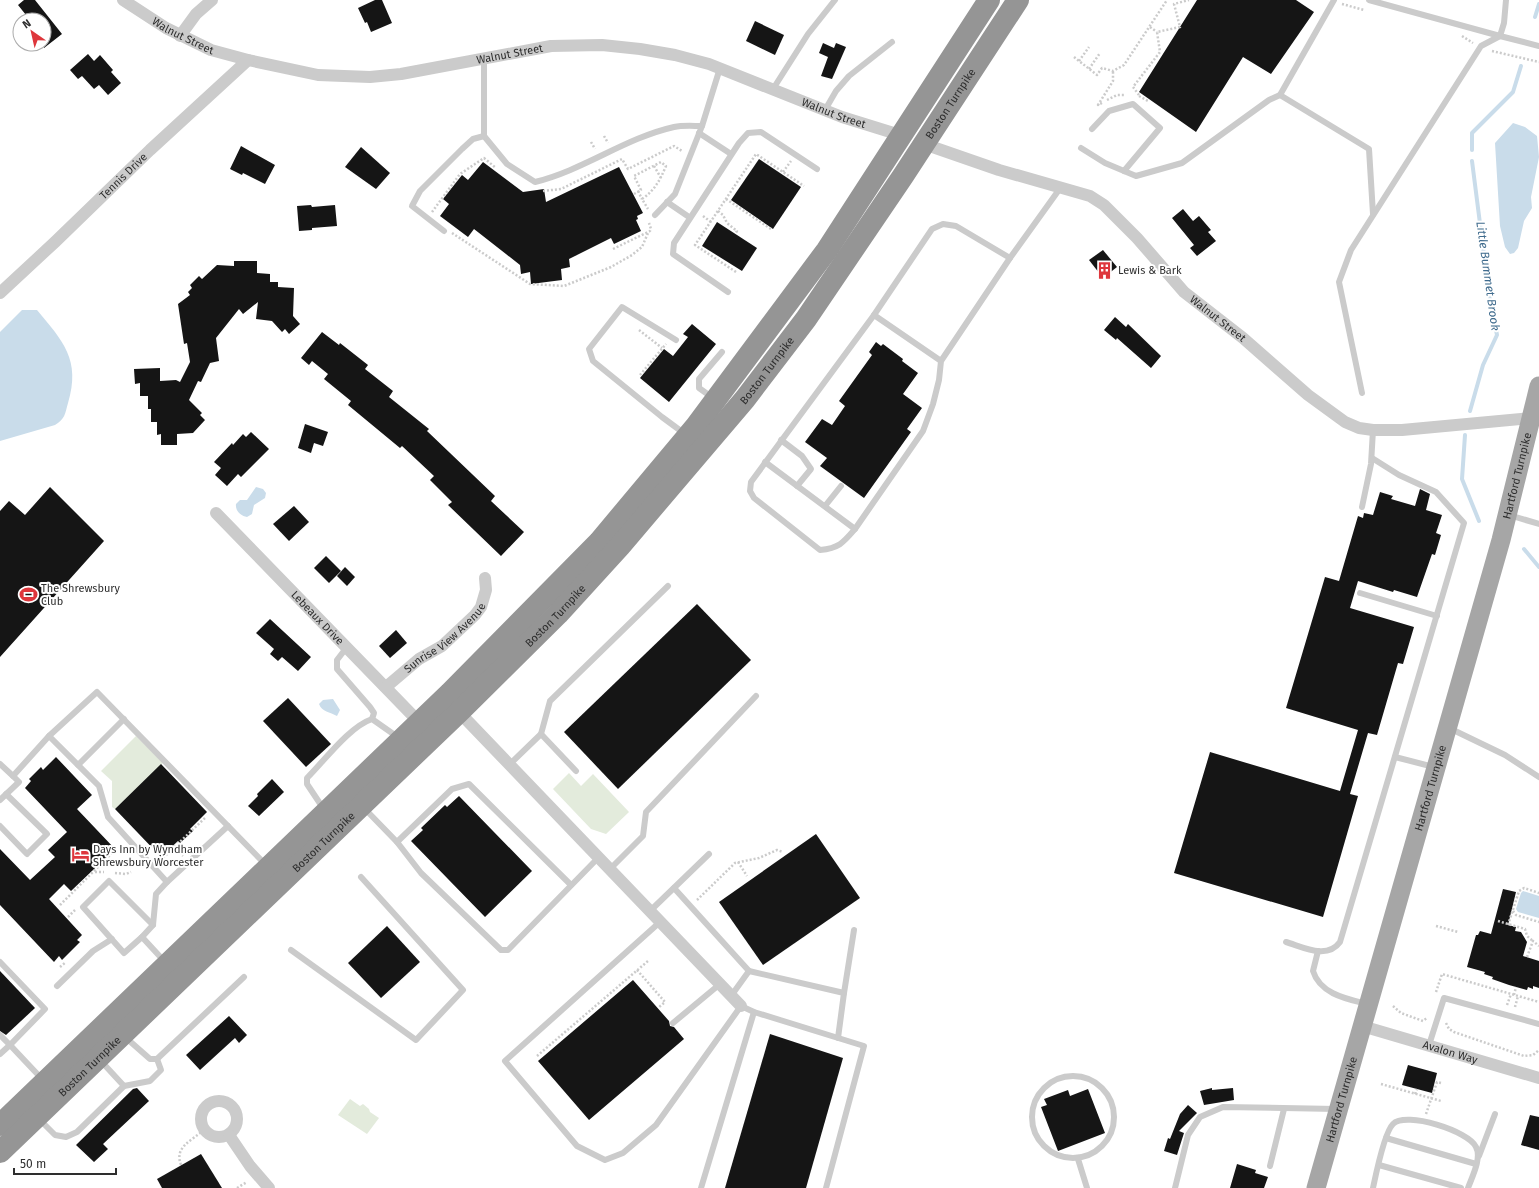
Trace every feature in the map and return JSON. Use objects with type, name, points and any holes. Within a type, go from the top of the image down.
[{"type":"highway","name":"Boston Turnpike","points":[[0,1125],[269,868],[325,811],[419,722],[599,542],[688,436],[827,250],[989,0]]},
{"type":"highway","name":"Boston Turnpike","points":[[0,1152],[459,712],[589,580],[745,399],[806,319],[924,144],[1018,0]]},
{"type":"main road","name":"Hartford Turnpike","points":[[1316,1188],[1337,1109],[1535,420],[1539,386]]},
{"type":"street","name":"Walnut Street","points":[[123,0],[180,36],[211,50],[248,60],[318,75],[370,77],[401,74],[550,46],[602,45],[675,55],[720,68],[825,110],[900,136]]},
{"type":"street","points":[[180,36],[196,14],[212,0]]},
{"type":"street","name":"Tennis Drive","points":[[0,292],[55,242],[150,150],[248,60]]},
{"type":"street","name":"Walnut Street","points":[[924,144],[975,163],[1090,196],[1104,205],[1137,238],[1184,292],[1243,338],[1320,404],[1345,422],[1359,428],[1373,430],[1419,429],[1514,419],[1535,420]]},
{"type":"street","name":"Lebeaux Drive","points":[[216,513],[419,722]]},
{"type":"street","name":"Sunrise View Avenue","points":[[386,687],[419,659],[442,646],[475,615],[481,607],[485,594],[485,578]]},
{"type":"street","points":[[459,712],[741,1006]]},
{"type":"street","name":"Avalon Way","points":[[1362,1026],[1539,1078]]},
{"type":"street","points":[[214,1101],[225,1103],[233,1107],[237,1117],[237,1124],[230,1135],[221,1137],[210,1135],[204,1130],[201,1119],[204,1108],[214,1101]]},
{"type":"street","points":[[230,1135],[250,1166],[269,1188]]},
{"type":"lane","points":[[773,89],[808,34],[835,0]]},
{"type":"lane","points":[[1081,148],[1105,163],[1136,176],[1182,163],[1269,100],[1280,95],[1334,0]]},
{"type":"lane","points":[[1369,0],[1539,46]]},
{"type":"lane","points":[[1362,394],[1339,282],[1351,250],[1481,46],[1500,36],[1504,23],[1506,0]]},
{"type":"lane","points":[[825,110],[836,91],[849,76],[892,42]]},
{"type":"lane","points":[[484,58],[484,136],[507,164],[535,182],[556,176],[630,142],[675,127],[702,126]]},
{"type":"lane","points":[[655,215],[675,194],[702,126],[720,68]]},
{"type":"lane","points":[[1280,95],[1368,149],[1373,214]]},
{"type":"lane","points":[[1092,129],[1109,111],[1133,104],[1160,128],[1124,171]]},
{"type":"lane","points":[[728,292],[673,254],[674,242],[731,154],[748,133],[761,132],[817,169]]},
{"type":"lane","points":[[699,133],[731,154]]},
{"type":"lane","points":[[444,232],[412,206],[420,191],[473,139],[484,136]]},
{"type":"lane","points":[[1010,258],[956,226],[943,224],[932,229],[874,315],[751,482],[750,490],[754,498],[820,550],[832,549],[842,544],[855,529],[923,431],[933,404],[939,380],[941,361],[1010,258],[1061,187]]},
{"type":"lane","points":[[667,202],[689,218]]},
{"type":"lane","points":[[673,338],[622,307],[589,349],[593,361],[688,436]]},
{"type":"lane","points":[[874,315],[941,361]]},
{"type":"lane","points":[[716,400],[699,388],[699,379],[722,352]]},
{"type":"lane","points":[[1362,507],[1372,458],[1373,430]]},
{"type":"lane","points":[[781,440],[802,456],[811,469],[797,486]]},
{"type":"lane","points":[[1286,942],[1318,952],[1332,950],[1341,939],[1464,522],[1436,492],[1399,475],[1372,458]]},
{"type":"lane","points":[[765,462],[855,529]]},
{"type":"lane","points":[[825,506],[841,486]]},
{"type":"lane","points":[[1508,515],[1539,524]]},
{"type":"lane","points":[[509,765],[541,734],[550,701],[668,586]]},
{"type":"lane","points":[[1360,593],[1437,616]]},
{"type":"lane","points":[[347,648],[337,660],[337,669],[370,707],[374,713],[372,719]]},
{"type":"lane","points":[[13,776],[49,736],[97,692],[269,868]]},
{"type":"lane","points":[[609,870],[643,836],[646,812],[756,696]]},
{"type":"lane","points":[[78,765],[124,719]]},
{"type":"lane","points":[[372,719],[401,739]]},
{"type":"lane","points":[[325,811],[307,784],[308,778],[354,730],[363,722],[372,719]]},
{"type":"lane","points":[[1447,727],[1505,755],[1539,777]]},
{"type":"lane","points":[[541,734],[576,771]]},
{"type":"lane","points":[[49,736],[99,786],[108,817],[167,882]]},
{"type":"lane","points":[[1395,757],[1436,768]]},
{"type":"lane","points":[[0,764],[18,782],[0,800]]},
{"type":"lane","points":[[397,842],[452,789],[469,784],[571,885]]},
{"type":"lane","points":[[0,826],[27,854],[47,834],[6,794]]},
{"type":"lane","points":[[362,805],[397,842],[421,873],[501,950],[508,950],[598,858]]},
{"type":"lane","points":[[153,925],[109,881],[82,907],[124,953],[153,925],[156,894],[228,826]]},
{"type":"lane","points":[[650,911],[708,854]]},
{"type":"lane","points":[[291,950],[416,1040],[463,990],[361,877]]},
{"type":"lane","points":[[674,888],[749,971],[844,993]]},
{"type":"lane","points":[[660,922],[505,1061],[577,1146],[605,1160],[623,1153],[656,1125],[741,1006],[754,1012],[864,1046],[826,1188]]},
{"type":"lane","points":[[838,1038],[854,930]]},
{"type":"lane","points":[[142,937],[168,965]]},
{"type":"lane","points":[[58,986],[93,951],[112,939]]},
{"type":"lane","points":[[1318,952],[1313,971],[1320,983],[1328,990],[1340,996],[1368,1004]]},
{"type":"lane","points":[[0,962],[45,1009],[0,1054]]},
{"type":"lane","points":[[732,996],[749,971]]},
{"type":"lane","points":[[122,1034],[150,1059],[157,1059],[244,977]]},
{"type":"lane","points":[[673,1023],[720,984]]},
{"type":"lane","points":[[1428,1045],[1444,998],[1539,1024]]},
{"type":"lane","points":[[701,1188],[754,1012]]},
{"type":"lane","points":[[0,1035],[44,1082]]},
{"type":"lane","points":[[98,1058],[124,1086]]},
{"type":"lane","points":[[36,1116],[55,1135],[66,1137],[77,1132],[124,1086],[150,1081],[161,1070],[157,1059]]},
{"type":"lane","points":[[1072,1075],[1086,1077],[1099,1084],[1108,1094],[1114,1108],[1114,1122],[1110,1136],[1102,1147],[1090,1155],[1078,1159],[1064,1158],[1052,1153],[1042,1145],[1034,1134],[1031,1120],[1033,1107],[1038,1095],[1046,1085],[1058,1078],[1072,1075]]},
{"type":"lane","points":[[1175,1188],[1188,1135],[1200,1117],[1223,1107],[1337,1109]]},
{"type":"lane","points":[[1270,1166],[1284,1109]]},
{"type":"lane","points":[[1468,1188],[1496,1114]]},
{"type":"lane","points":[[1373,1188],[1386,1138],[1393,1124],[1402,1120],[1413,1119],[1462,1134],[1471,1140],[1477,1148],[1477,1162]]},
{"type":"lane","points":[[1386,1138],[1477,1162]]},
{"type":"lane","points":[[1078,1159],[1087,1188]]},
{"type":"lane","points":[[1379,1165],[1461,1188]]},
{"type":"path","points":[[1074,57],[1097,74],[1102,68],[1113,71],[1124,65],[1167,0],[1174,4],[1189,0]]},
{"type":"path","points":[[1157,32],[1180,27],[1174,4]]},
{"type":"path","points":[[1344,4],[1366,10]]},
{"type":"path","points":[[1148,101],[1138,95],[1133,87],[1160,52],[1157,32],[1150,27]]},
{"type":"path","points":[[1456,33],[1481,46],[1539,62]]},
{"type":"path","points":[[1079,61],[1089,47]]},
{"type":"path","points":[[1089,69],[1100,53]]},
{"type":"path","points":[[1113,71],[1113,81],[1098,105],[1117,95],[1138,95]]},
{"type":"path","points":[[536,190],[561,189],[622,159],[628,169],[674,146],[682,150],[680,157]]},
{"type":"path","points":[[736,272],[695,245],[756,154],[804,186]]},
{"type":"path","points":[[427,218],[460,174],[484,158],[503,173]]},
{"type":"path","points":[[634,194],[641,190],[634,176],[661,162],[666,166],[661,178],[657,185],[642,199]]},
{"type":"path","points":[[654,166],[661,178]]},
{"type":"path","points":[[638,191],[647,209]]},
{"type":"path","points":[[726,199],[771,229]]},
{"type":"path","points":[[645,214],[647,209],[652,206]]},
{"type":"path","points":[[718,211],[723,215],[727,223],[737,231],[735,234]]},
{"type":"path","points":[[444,232],[455,234],[530,284],[564,286],[611,267],[632,255],[642,247],[648,232],[651,229],[648,220]]},
{"type":"path","points":[[613,249],[648,232]]},
{"type":"path","points":[[640,375],[673,338]]},
{"type":"path","points":[[163,858],[209,813]]},
{"type":"path","points":[[691,906],[735,863],[759,858],[777,850],[783,852]]},
{"type":"path","points":[[60,905],[114,851]]},
{"type":"path","points":[[738,862],[748,876]]},
{"type":"path","points":[[1508,924],[1519,891],[1524,888],[1539,893]]},
{"type":"path","points":[[1513,911],[1516,915],[1539,922]]},
{"type":"path","points":[[1498,921],[1525,929],[1527,936],[1539,946]]},
{"type":"path","points":[[1436,926],[1458,932]]},
{"type":"path","points":[[1527,957],[1533,941]]},
{"type":"path","points":[[537,1056],[648,961]]},
{"type":"path","points":[[637,970],[665,1002],[658,1008]]},
{"type":"path","points":[[1507,1006],[1516,987]]},
{"type":"path","points":[[1514,1008],[1518,996]]},
{"type":"path","points":[[1446,1020],[1446,1024],[1454,1032],[1524,1056],[1533,1055],[1539,1050]]},
{"type":"path","points":[[1424,1122],[1437,1082],[1441,1083]]},
{"type":"path","points":[[1382,1084],[1441,1101]]},
{"type":"path","points":[[1415,1094],[1417,1089]]},
{"type":"path","points":[[181,1165],[178,1156],[180,1149],[204,1130]]},
{"type":"green space","points":[[136,736],[163,763],[115,809],[112,807],[112,781],[101,771]]},
{"type":"green space","points":[[569,773],[581,786],[593,774],[629,812],[606,834],[591,829],[553,789]]},
{"type":"green space","points":[[350,1099],[360,1106],[363,1104],[369,1109],[370,1112],[379,1118],[367,1134],[338,1115]]},
{"type":"water","points":[[1513,123],[1525,127],[1537,136],[1539,157],[1531,197],[1532,208],[1524,221],[1518,248],[1514,253],[1510,254],[1505,247],[1500,226],[1495,143]]},
{"type":"water","points":[[22,310],[37,310],[62,342],[71,363],[71,388],[65,413],[63,418],[58,423],[0,441],[0,332]]},
{"type":"water","points":[[256,487],[263,489],[266,493],[265,498],[254,505],[252,514],[247,517],[243,516],[237,511],[236,504],[240,500],[247,500]]},
{"type":"water","points":[[333,699],[340,710],[337,716],[324,710],[319,704],[323,700]]},
{"type":"water","points":[[1523,891],[1539,896],[1539,918],[1518,912],[1516,909]]},
{"type":"building","points":[[24,0],[35,0],[45,12],[24,12],[18,5]]},
{"type":"building","points":[[375,0],[382,0],[392,23],[371,32],[367,22],[365,23],[358,8]]},
{"type":"building","points":[[1197,0],[1296,0],[1314,12],[1271,74],[1243,57],[1196,132],[1139,92]]},
{"type":"building","points":[[52,21],[62,34],[52,42]]},
{"type":"building","points":[[755,21],[784,35],[775,55],[746,41]]},
{"type":"building","points":[[823,43],[834,48],[836,43],[846,47],[832,79],[821,76],[828,57],[819,53]]},
{"type":"building","points":[[88,54],[94,61],[100,55],[113,70],[111,72],[121,83],[108,95],[99,85],[94,89],[82,76],[78,79],[70,70]]},
{"type":"building","points":[[241,146],[275,165],[265,184],[243,173],[242,175],[230,169]]},
{"type":"building","points":[[361,147],[390,173],[376,189],[345,167]]},
{"type":"building","points":[[759,159],[801,187],[773,229],[731,200]]},
{"type":"building","points":[[483,162],[523,192],[544,189],[546,202],[619,167],[643,213],[637,216],[638,219],[636,220],[641,231],[614,244],[611,238],[569,259],[570,267],[561,269],[562,280],[531,284],[530,272],[521,274],[520,265],[474,229],[468,237],[440,216],[449,204],[443,199],[462,175],[468,180]]},
{"type":"building","points":[[311,205],[312,207],[335,205],[337,226],[312,228],[312,230],[299,231],[297,206]]},
{"type":"building","points":[[1183,209],[1193,221],[1199,216],[1211,230],[1208,232],[1216,241],[1197,256],[1190,248],[1194,245],[1172,218]]},
{"type":"building","points":[[717,222],[757,248],[742,271],[702,246]]},
{"type":"building","name":"Lewis & Bark","points":[[1103,250],[1117,267],[1103,278],[1089,260]]},
{"type":"building","points":[[234,261],[257,261],[257,273],[270,274],[270,282],[278,282],[278,287],[294,288],[293,316],[300,324],[289,334],[285,329],[282,332],[272,321],[256,319],[258,302],[243,314],[239,309],[216,338],[219,361],[210,363],[201,382],[198,381],[189,400],[202,413],[200,415],[205,420],[193,433],[177,434],[177,445],[161,445],[161,434],[157,435],[157,422],[151,422],[151,409],[148,409],[148,396],[140,396],[140,383],[135,384],[134,369],[160,368],[160,381],[176,380],[180,382],[190,362],[187,343],[184,344],[178,304],[190,295],[188,292],[192,288],[190,285],[199,276],[202,279],[217,265],[234,266]]},
{"type":"building","points":[[1115,317],[1126,327],[1128,324],[1161,356],[1151,368],[1117,338],[1116,340],[1104,330]]},
{"type":"building","points":[[692,324],[716,344],[669,402],[640,378],[664,349],[673,356],[688,337],[683,334]]},
{"type":"building","points":[[322,332],[339,345],[340,343],[368,365],[365,369],[393,391],[389,397],[429,429],[427,431],[495,496],[491,501],[524,532],[501,556],[448,505],[452,502],[430,480],[434,476],[402,446],[400,448],[348,405],[351,401],[324,379],[328,374],[312,361],[309,365],[301,358]]},
{"type":"building","points":[[876,342],[881,346],[883,344],[903,359],[902,361],[918,373],[903,394],[922,408],[907,429],[911,432],[864,498],[820,466],[827,458],[805,442],[822,419],[832,425],[845,406],[839,401],[872,355],[869,352]]},
{"type":"building","points":[[305,424],[328,432],[323,446],[314,443],[311,453],[298,448]]},
{"type":"building","points":[[251,432],[269,449],[241,477],[238,474],[227,486],[215,475],[221,468],[214,462],[243,434],[246,437]]},
{"type":"building","name":"The Shrewsbury Club","points":[[50,487],[104,541],[0,657],[0,511],[9,501],[25,515]]},
{"type":"building","points":[[1420,489],[1430,494],[1426,510],[1442,515],[1436,533],[1441,535],[1435,555],[1432,554],[1417,597],[1394,590],[1393,592],[1358,581],[1350,608],[1414,627],[1403,664],[1398,663],[1377,735],[1368,733],[1350,794],[1358,796],[1323,917],[1174,873],[1210,752],[1340,791],[1358,730],[1286,708],[1325,577],[1339,581],[1358,516],[1363,518],[1364,513],[1373,515],[1380,492],[1393,496],[1391,499],[1415,506]]},
{"type":"building","points":[[294,506],[309,522],[289,541],[273,524]]},
{"type":"building","points":[[326,556],[341,571],[329,583],[314,568]]},
{"type":"building","points":[[345,567],[355,577],[347,586],[337,576]]},
{"type":"building","points":[[697,604],[751,660],[618,789],[564,732]]},
{"type":"building","points":[[270,619],[311,657],[298,671],[282,657],[278,661],[270,654],[274,649],[256,633]]},
{"type":"building","points":[[396,630],[407,643],[390,658],[379,646]]},
{"type":"building","points":[[288,698],[331,744],[306,767],[263,721]]},
{"type":"building","name":"Days Inn by Wyndham Shrewsbury Worcester","points":[[56,757],[92,795],[77,809],[115,849],[71,891],[64,884],[49,899],[82,935],[77,940],[80,942],[62,960],[59,956],[54,962],[0,905],[0,849],[30,880],[55,857],[48,850],[67,832],[25,788],[31,781],[29,779],[41,767],[43,770]]},
{"type":"building","points":[[161,764],[207,812],[190,829],[193,831],[180,843],[178,841],[161,857],[115,809]]},
{"type":"building","points":[[272,779],[284,792],[259,816],[248,806],[258,796],[257,794]]},
{"type":"building","points":[[459,796],[532,871],[485,917],[411,841],[423,830],[421,828],[445,805],[447,807]]},
{"type":"building","points":[[816,834],[860,898],[763,965],[719,902]]},
{"type":"building","points":[[1503,889],[1516,892],[1508,925],[1516,927],[1515,931],[1521,932],[1527,942],[1523,956],[1539,961],[1539,988],[1533,986],[1533,989],[1528,987],[1527,990],[1509,985],[1492,979],[1493,977],[1484,974],[1485,972],[1467,967],[1476,935],[1478,935],[1480,931],[1491,934]]},
{"type":"building","points":[[387,926],[420,962],[381,998],[348,963]]},
{"type":"building","points":[[0,971],[35,1008],[6,1035],[0,1031]]},
{"type":"building","points":[[633,980],[669,1021],[670,1026],[674,1027],[684,1039],[589,1120],[538,1061]]},
{"type":"building","points":[[229,1016],[247,1035],[239,1043],[235,1038],[200,1070],[186,1055]]},
{"type":"building","points":[[770,1034],[843,1058],[806,1188],[725,1188]]},
{"type":"building","points":[[1408,1065],[1437,1073],[1432,1093],[1402,1085]]},
{"type":"building","points":[[137,1088],[149,1101],[103,1144],[108,1149],[94,1162],[76,1145],[133,1089]]},
{"type":"building","points":[[1212,1088],[1212,1090],[1233,1088],[1234,1100],[1204,1105],[1200,1091]]},
{"type":"building","points":[[1088,1089],[1105,1133],[1058,1151],[1041,1107],[1047,1105],[1044,1099],[1068,1090],[1070,1096]]},
{"type":"building","points":[[1188,1105],[1197,1113],[1179,1131],[1184,1133],[1177,1155],[1164,1151],[1168,1138],[1170,1139],[1180,1114]]},
{"type":"building","points":[[1530,1115],[1539,1117],[1539,1150],[1521,1145]]},
{"type":"building","points":[[201,1154],[222,1188],[162,1188],[157,1179]]},
{"type":"building","points":[[1237,1164],[1256,1170],[1255,1173],[1268,1177],[1264,1188],[1230,1188]]},
{"type":"waterway","name":"Little Bummet Brook","points":[[1535,17],[1539,4]]},
{"type":"waterway","name":"Little Bummet Brook","points":[[1472,150],[1472,133],[1513,92],[1521,66]]},
{"type":"waterway","name":"Little Bummet Brook","points":[[1470,411],[1483,365],[1497,335],[1489,294],[1472,161]]},
{"type":"waterway","name":"Little Bummet Brook","points":[[1465,435],[1462,479],[1479,521]]},
{"type":"waterway","name":"Little Bummet Brook","points":[[1524,549],[1539,567]]},
{"type":"place","name":"Lewis & Bark","points":[[1105,270]]},
{"type":"place","name":"The Shrewsbury Club","points":[[28,594]]},
{"type":"place","name":"Days Inn by Wyndham Shrewsbury Worcester","points":[[80,855]]}]
